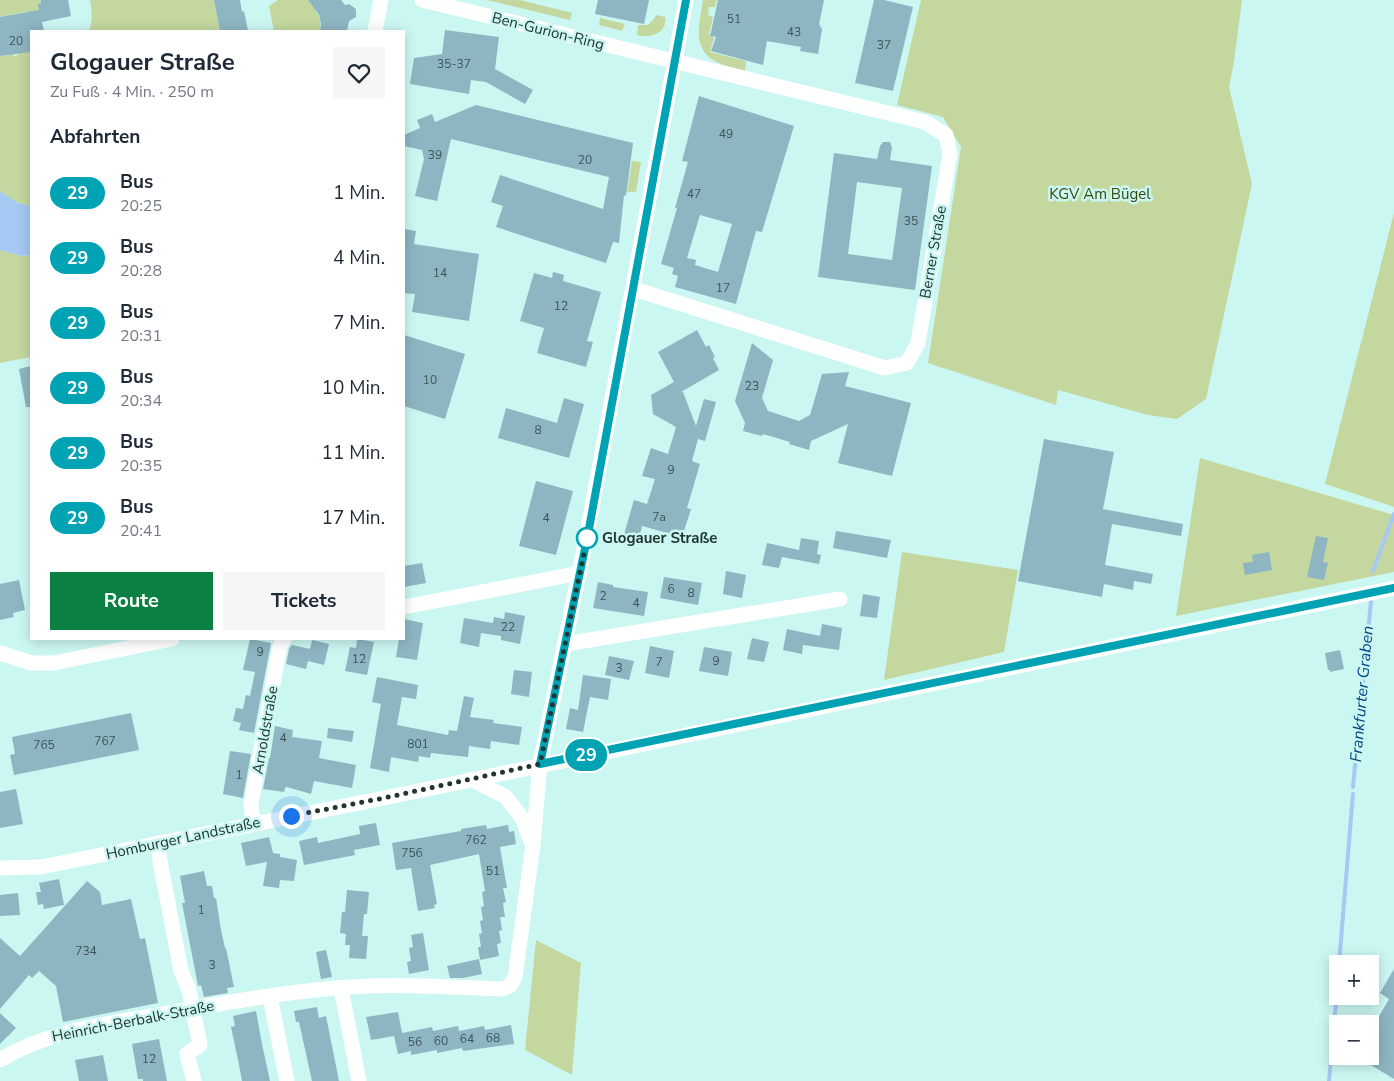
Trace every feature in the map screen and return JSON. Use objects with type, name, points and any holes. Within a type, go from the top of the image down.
[{"type":"street","points":[[375,30],[381,0]]},
{"type":"street","name":"Ben-Gurion-Ring","points":[[422,0],[675,62]]},
{"type":"street","points":[[540,764],[580,573],[686,0]]},
{"type":"street","name":"Berner Straße","points":[[634,289],[885,368],[907,363],[918,343],[950,154],[946,135],[925,122],[675,62]]},
{"type":"street","points":[[405,608],[580,573]]},
{"type":"street","name":"Homburger Landstraße","points":[[0,868],[41,867],[1394,588]]},
{"type":"street","points":[[565,644],[840,599]]},
{"type":"street","points":[[0,653],[31,662],[54,663],[167,640]]},
{"type":"street","name":"Arnoldstraße","points":[[254,823],[251,804],[280,646],[283,640]]},
{"type":"street","name":"Heinrich-Berbalk-Straße","points":[[0,1060],[29,1045],[67,1032],[192,1008],[270,996],[341,988],[395,986],[502,989],[511,985],[515,977],[533,845],[540,764]]},
{"type":"street","name":"Heinrich-Berbalk-Straße","points":[[471,779],[506,797],[522,818],[533,845]]},
{"type":"street","points":[[158,843],[181,971],[190,995],[200,1045],[187,1054],[194,1081]]},
{"type":"street","points":[[341,988],[359,1081]]},
{"type":"street","points":[[270,996],[288,1081]]},
{"type":"green space","points":[[0,0],[41,0],[39,10],[35,11],[35,13],[25,12],[0,17]]},
{"type":"green space","points":[[90,0],[214,0],[220,30],[89,30],[92,16]]},
{"type":"green space","points":[[278,0],[308,0],[318,14],[320,30],[274,30],[269,6]]},
{"type":"green space","points":[[487,0],[520,0],[572,13],[570,20]]},
{"type":"green space","points":[[703,0],[717,0],[715,7],[709,7],[708,15],[713,17],[709,35],[714,38],[710,52],[746,61],[745,71],[725,66],[707,56],[700,42],[699,34]]},
{"type":"green space","name":"KGV Am Bügel","points":[[921,0],[1242,0],[1229,87],[1252,184],[1206,399],[1177,419],[1148,415],[1058,390],[1056,405],[928,363],[961,147],[943,117],[897,105]]},
{"type":"green space","points":[[656,15],[665,17],[664,27],[661,31],[647,36],[637,35],[638,25],[648,25]]},
{"type":"green space","points":[[600,18],[625,24],[622,31],[599,25]]},
{"type":"green space","points":[[28,51],[30,52],[30,206],[18,203],[0,191],[0,56],[14,54],[14,56],[18,55],[18,53]]},
{"type":"green space","points":[[632,161],[641,162],[636,192],[627,192]]},
{"type":"green space","points":[[1394,213],[1394,507],[1325,484]]},
{"type":"green space","points":[[0,250],[22,256],[30,255],[30,357],[0,363]]},
{"type":"green space","points":[[1200,458],[1394,515],[1394,572],[1176,616]]},
{"type":"green space","points":[[902,552],[1018,570],[1004,652],[884,680]]},
{"type":"green space","points":[[536,940],[581,963],[572,1075],[525,1050]]},
{"type":"water","points":[[0,191],[18,203],[30,206],[30,255],[22,256],[0,250]]},
{"type":"building","points":[[41,0],[68,0],[71,16],[42,22],[44,30],[30,30],[30,52],[0,56],[0,17],[39,10],[38,4],[41,3]]},
{"type":"building","points":[[214,0],[240,0],[248,30],[220,30]]},
{"type":"building","points":[[308,0],[341,0],[345,5],[349,4],[356,9],[356,17],[349,21],[347,30],[320,30],[319,15]]},
{"type":"building","points":[[598,0],[649,0],[644,24],[595,14]]},
{"type":"building","points":[[718,0],[824,0],[819,24],[822,29],[818,54],[800,51],[801,47],[767,41],[763,65],[711,51],[716,37],[710,36]]},
{"type":"building","points":[[874,0],[884,0],[913,7],[893,91],[855,83]]},
{"type":"building","points":[[445,30],[499,37],[495,69],[533,90],[525,104],[486,82],[471,80],[469,94],[410,84],[414,58],[442,54]]},
{"type":"building","points":[[699,96],[794,126],[762,232],[756,231],[736,304],[675,287],[678,276],[672,274],[674,268],[661,264],[688,162],[682,161]],"holes":[[[700,215],[732,224],[718,272],[695,265],[696,260],[687,258]]]},
{"type":"building","points":[[476,105],[633,143],[626,196],[624,195],[619,243],[613,242],[606,263],[496,227],[503,206],[491,202],[500,175],[603,209],[609,177],[451,139],[437,201],[415,196],[424,159],[422,150],[405,146],[405,135],[420,128],[417,120],[432,114],[435,122]]},
{"type":"building","points":[[883,142],[890,142],[892,148],[890,160],[932,166],[915,290],[818,277],[834,153],[877,159]],"holes":[[[857,182],[902,188],[892,260],[848,254]]]},
{"type":"building","points":[[405,229],[416,231],[414,244],[479,254],[469,321],[412,312],[415,294],[405,293]]},
{"type":"building","points":[[553,272],[564,275],[563,281],[601,292],[587,341],[593,342],[586,367],[537,353],[544,328],[520,321],[534,273],[552,278]]},
{"type":"building","points":[[697,330],[706,347],[709,345],[719,370],[681,392],[683,392],[696,426],[704,399],[716,402],[705,441],[698,439],[692,461],[700,464],[687,508],[691,509],[682,537],[642,526],[638,543],[623,538],[634,500],[647,504],[655,479],[642,476],[651,448],[668,454],[676,427],[653,414],[651,395],[674,382],[658,352]]},
{"type":"building","points":[[405,335],[465,354],[445,419],[405,406]]},
{"type":"building","points":[[752,343],[773,360],[762,398],[768,411],[799,421],[810,415],[822,374],[849,372],[845,386],[911,403],[892,476],[838,463],[848,424],[811,441],[809,450],[763,434],[762,436],[743,431],[745,423],[735,401]]},
{"type":"building","points":[[30,366],[30,407],[26,407],[19,369]]},
{"type":"building","points":[[564,398],[584,404],[569,458],[498,438],[506,408],[557,423]]},
{"type":"building","points":[[1044,439],[1114,452],[1103,509],[1183,524],[1181,536],[1112,524],[1105,565],[1153,574],[1151,584],[1134,581],[1133,590],[1104,584],[1102,597],[1018,581]]},
{"type":"building","points":[[536,481],[573,491],[556,555],[519,546]]},
{"type":"building","points":[[836,531],[891,540],[887,558],[833,548]]},
{"type":"building","points":[[1316,536],[1328,538],[1323,562],[1328,563],[1324,580],[1307,577]]},
{"type":"building","points":[[801,538],[819,541],[817,554],[821,555],[819,564],[782,557],[779,568],[762,565],[767,543],[799,550]]},
{"type":"building","points":[[1269,552],[1272,570],[1245,575],[1243,563],[1253,562],[1252,555]]},
{"type":"building","points":[[422,563],[426,583],[405,587],[405,566]]},
{"type":"building","points":[[726,571],[746,575],[742,598],[723,594]]},
{"type":"building","points":[[664,577],[702,583],[698,605],[660,598]]},
{"type":"building","points":[[19,580],[25,610],[13,613],[14,617],[0,620],[0,584]]},
{"type":"building","points":[[598,582],[613,585],[613,587],[648,592],[644,616],[593,608]]},
{"type":"building","points":[[863,594],[880,597],[877,618],[860,616]]},
{"type":"building","points":[[505,612],[525,616],[520,644],[501,640],[501,636],[481,633],[479,647],[460,643],[464,618],[493,623],[494,617],[504,619]]},
{"type":"building","points":[[405,619],[423,623],[417,660],[396,657],[399,640],[405,640]]},
{"type":"building","points":[[822,624],[842,628],[839,650],[803,645],[802,654],[783,650],[787,629],[820,636]]},
{"type":"building","points":[[752,638],[769,642],[764,662],[747,659]]},
{"type":"building","points":[[250,640],[271,643],[254,733],[239,730],[241,723],[233,721],[236,708],[243,709],[246,695],[250,696],[255,672],[243,670]]},
{"type":"building","points":[[312,640],[329,644],[324,665],[308,661],[306,669],[286,664],[289,649],[292,645],[310,649]]},
{"type":"building","points":[[357,640],[374,642],[367,675],[345,671],[350,647],[356,648]]},
{"type":"building","points":[[650,646],[674,651],[669,678],[645,673]]},
{"type":"building","points":[[704,647],[732,652],[728,676],[699,671]]},
{"type":"building","points":[[1340,650],[1344,669],[1330,672],[1325,653]]},
{"type":"building","points":[[609,656],[634,661],[629,680],[605,675]]},
{"type":"building","points":[[514,670],[532,672],[529,697],[511,694]]},
{"type":"building","points":[[583,675],[611,679],[608,700],[590,697],[583,732],[566,729],[570,708],[578,710]]},
{"type":"building","points":[[377,677],[418,685],[416,699],[402,697],[397,725],[448,735],[449,730],[457,731],[464,696],[474,698],[470,717],[494,720],[493,723],[522,727],[519,745],[491,741],[490,749],[469,746],[468,757],[431,753],[430,758],[419,756],[418,762],[391,757],[389,772],[370,768],[381,704],[372,702]]},
{"type":"building","points":[[131,713],[139,750],[14,775],[10,755],[15,754],[12,737]]},
{"type":"building","points":[[275,726],[293,730],[292,737],[322,741],[319,758],[356,765],[352,788],[314,781],[311,794],[287,787],[284,792],[263,789]]},
{"type":"building","points":[[328,728],[354,731],[352,742],[327,738]]},
{"type":"building","points":[[230,751],[251,754],[243,798],[223,794]]},
{"type":"building","points":[[16,789],[23,824],[0,828],[0,792]]},
{"type":"building","points":[[376,823],[380,845],[354,850],[355,855],[304,865],[299,841],[317,837],[318,843],[360,834],[359,826]]},
{"type":"building","points":[[486,825],[487,829],[508,825],[509,832],[514,831],[516,844],[500,847],[507,888],[503,888],[506,902],[503,903],[505,917],[500,917],[502,930],[499,931],[501,943],[497,944],[499,956],[480,960],[478,947],[481,947],[479,934],[482,933],[480,921],[483,920],[481,907],[484,906],[482,892],[485,891],[479,854],[430,865],[437,904],[434,905],[435,908],[418,911],[411,868],[396,870],[392,843]]},
{"type":"building","points":[[269,837],[273,853],[280,854],[280,857],[297,860],[294,881],[280,880],[279,888],[263,886],[267,862],[246,866],[241,843]]},
{"type":"building","points":[[204,871],[207,886],[212,886],[214,898],[216,898],[234,987],[227,988],[228,993],[204,997],[201,985],[198,986],[182,903],[185,903],[180,876]]},
{"type":"building","points":[[59,879],[64,905],[44,909],[43,904],[38,905],[36,892],[41,892],[39,883]]},
{"type":"building","points":[[87,881],[100,892],[102,905],[131,899],[140,939],[145,938],[158,1003],[63,1022],[56,986],[39,971],[32,978],[29,975],[0,1009],[0,938],[20,956]]},
{"type":"building","points":[[347,890],[369,892],[362,936],[368,936],[366,959],[349,958],[350,945],[345,945],[346,934],[340,933],[342,912],[345,912]]},
{"type":"building","points":[[18,893],[20,915],[0,916],[0,895]]},
{"type":"building","points":[[423,933],[429,970],[409,974],[407,962],[411,961],[409,948],[413,947],[411,935]]},
{"type":"building","points":[[326,950],[332,977],[321,979],[316,952]]},
{"type":"building","points":[[479,959],[482,974],[463,978],[450,978],[447,966]]},
{"type":"building","points":[[1394,969],[1394,1079],[1371,1065],[1379,1065],[1379,1016],[1389,999],[1380,993]]},
{"type":"building","points":[[317,1007],[319,1018],[326,1016],[339,1081],[312,1081],[299,1022],[296,1022],[294,1011]]},
{"type":"building","points":[[256,1011],[270,1081],[242,1081],[231,1027],[235,1026],[233,1016]]},
{"type":"building","points":[[398,1012],[402,1033],[432,1027],[433,1031],[458,1026],[459,1031],[484,1026],[485,1030],[511,1025],[514,1044],[463,1051],[462,1048],[437,1053],[437,1050],[411,1055],[411,1051],[398,1054],[394,1036],[371,1040],[366,1017]]},
{"type":"building","points":[[0,1013],[16,1028],[0,1044]]},
{"type":"building","points":[[159,1039],[167,1081],[143,1081],[143,1079],[138,1079],[132,1044]]},
{"type":"building","points":[[103,1055],[108,1081],[79,1081],[75,1060]]},
{"type":"waterway","name":"Frankfurter Graben","points":[[1373,571],[1394,514]]},
{"type":"waterway","name":"Frankfurter Graben","points":[[1353,787],[1371,601]]},
{"type":"waterway","name":"Frankfurter Graben","points":[[1340,955],[1353,794]]},
{"type":"waterway","name":"Frankfurter Graben","points":[[1329,1081],[1336,1005]]},
{"type":"bus line","name":"29","points":[[686,0],[588,534],[540,764],[1394,588]]},
{"type":"place","name":"Glogauer Straße","points":[[587,538]]},
{"type":"route","points":[[291,816],[540,764],[588,534],[587,538]]}]
